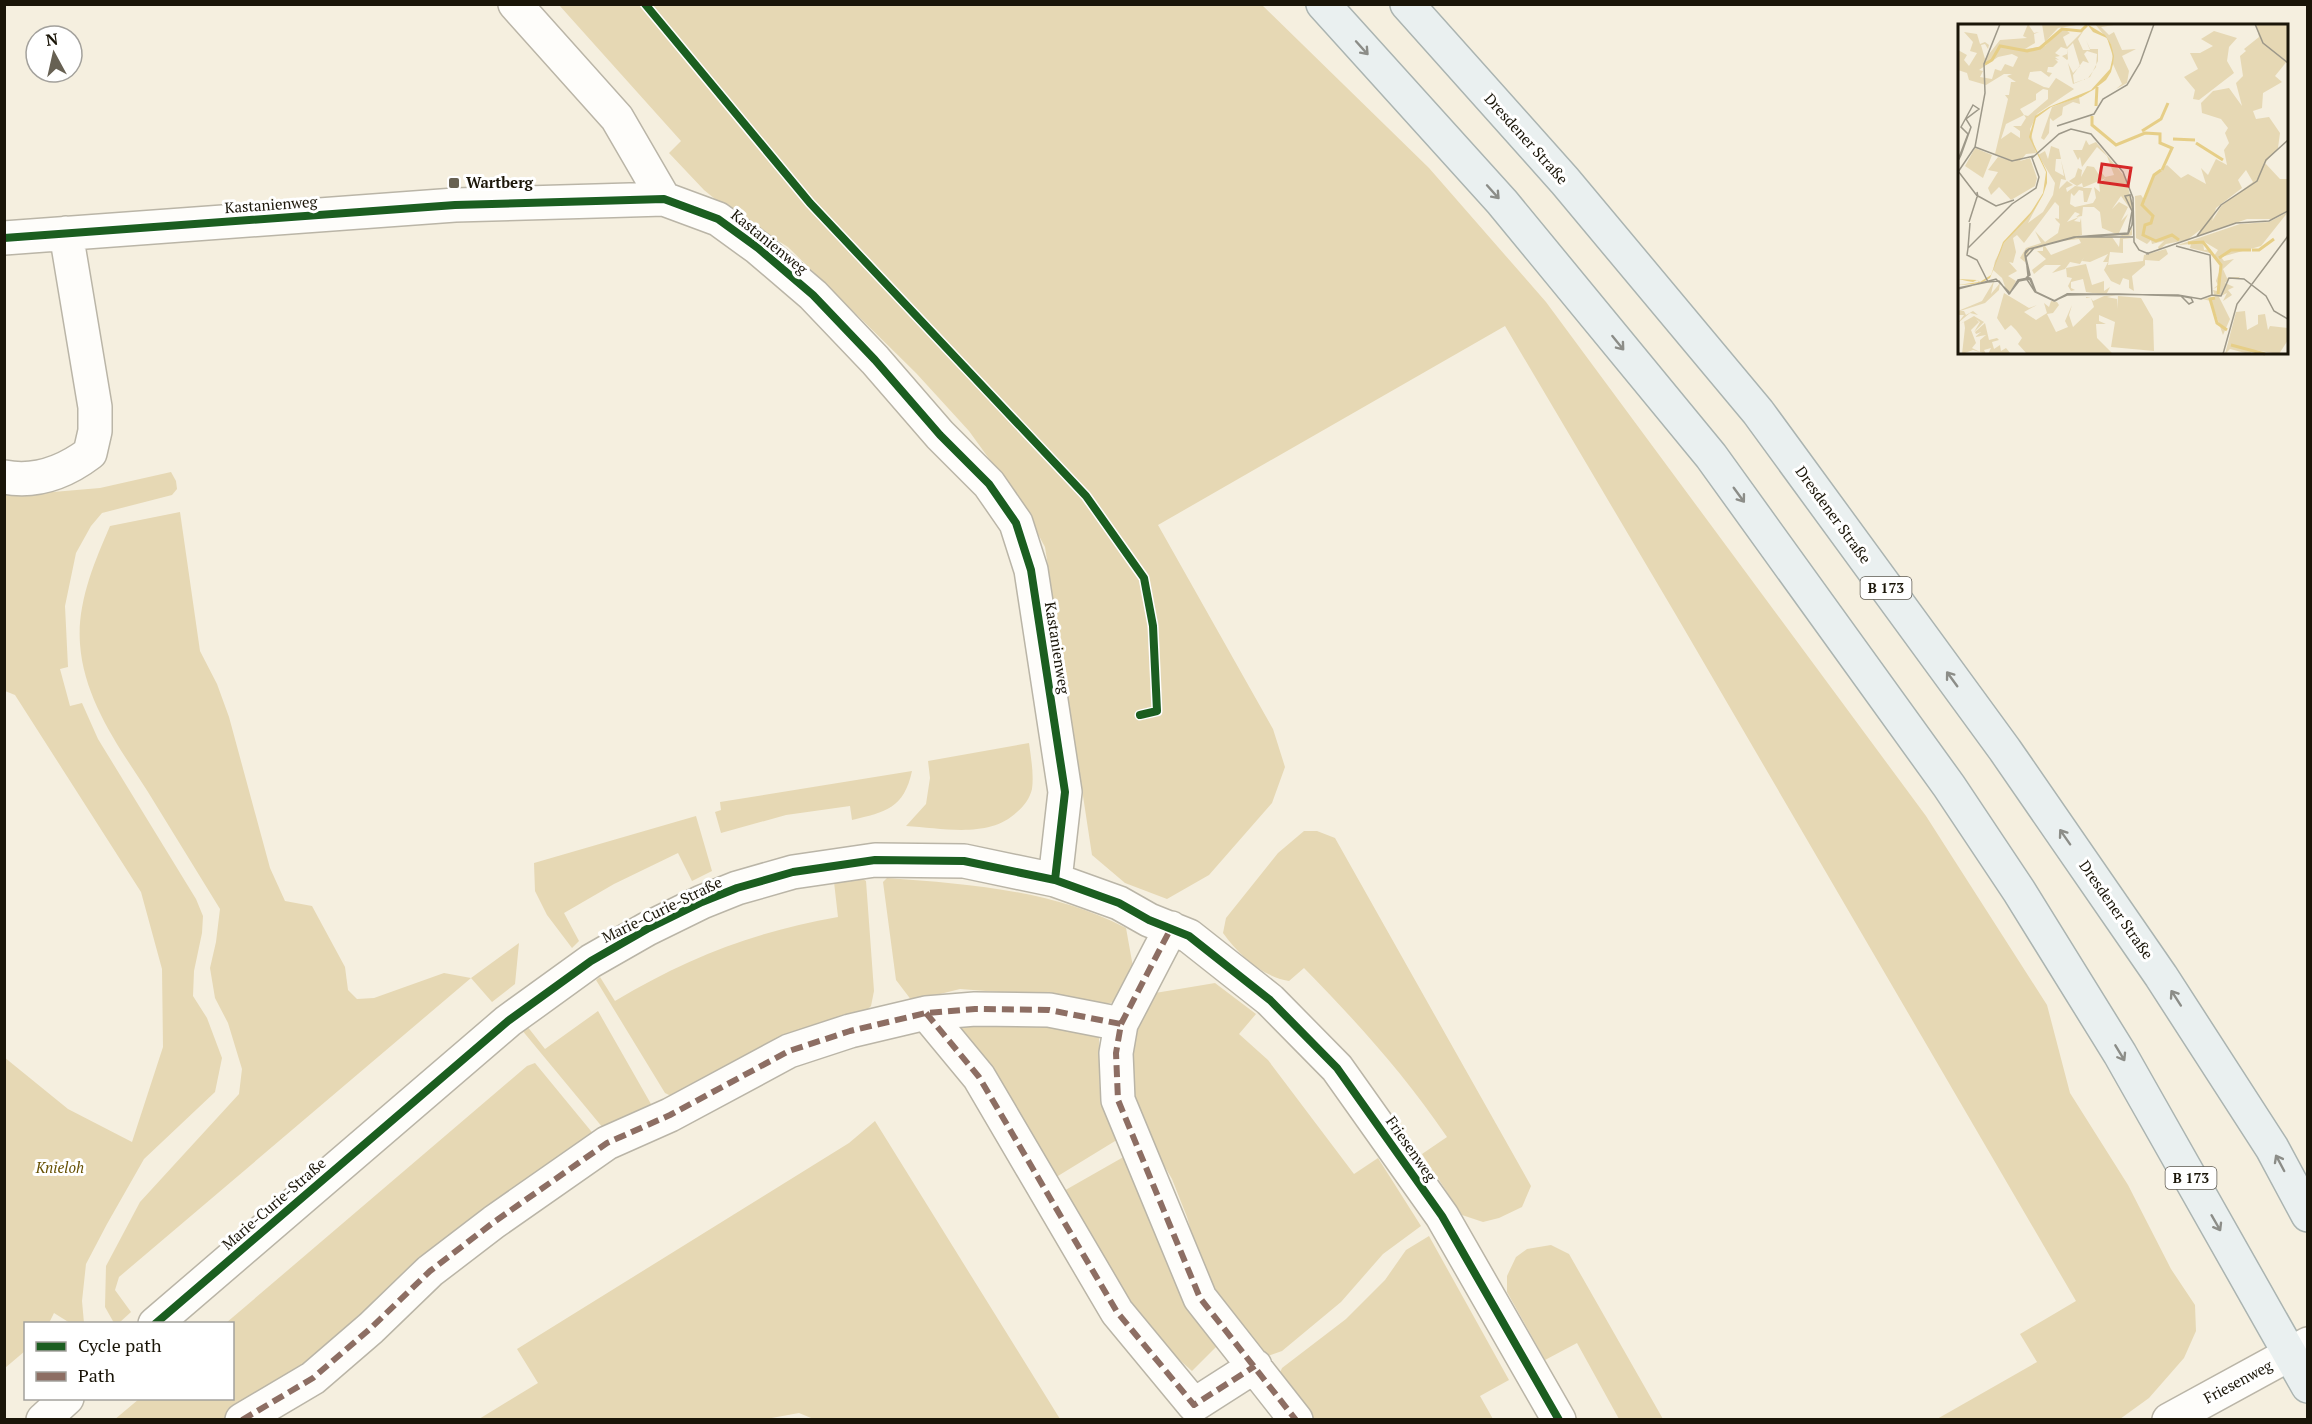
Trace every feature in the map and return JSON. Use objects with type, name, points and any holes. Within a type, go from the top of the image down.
[{"type":"main road","name":"B 173","points":[[1323,4],[1502,202],[1711,456],[1949,786],[2019,891],[2299,1349],[2307,1386]]},
{"type":"main road","name":"Dresdener Straße","points":[[1407,4],[1565,181],[1758,412],[2005,750],[2161,976],[2272,1148],[2307,1215]]},
{"type":"street","points":[[515,4],[617,118],[664,199]]},
{"type":"street","name":"Kastanienweg","points":[[4,238],[455,205],[664,199],[718,219],[758,248],[813,296],[875,360],[940,435],[989,484],[1016,523],[1031,570],[1065,792],[1055,880]]},
{"type":"street","points":[[4,477],[16,479],[50,476],[74,466],[90,453],[95,431],[95,406],[66,233]]},
{"type":"street","name":"Marie-Curie-Straße","points":[[156,1322],[508,1021],[591,961],[647,929],[737,888],[793,872],[875,860],[964,861],[1055,880],[1119,903],[1149,920],[1180,932]]},
{"type":"street","points":[[1180,932],[1121,1024],[1116,1053],[1118,1100],[1200,1298],[1296,1419]]},
{"type":"street","name":"Friesenweg","points":[[1180,932],[1270,1000],[1337,1068],[1442,1216],[1559,1419]]},
{"type":"street","points":[[242,1419],[313,1378],[371,1328],[430,1271],[494,1222],[607,1143],[670,1115],[789,1051],[850,1031],[926,1013],[975,1009],[1049,1010],[1121,1024]]},
{"type":"street","points":[[926,1013],[979,1077],[1117,1312],[1194,1405],[1255,1366]]},
{"type":"street","name":"Friesenweg","points":[[2169,1419],[2299,1349]]},
{"type":"street","points":[[43,1419],[65,1400]]},
{"type":"green space","points":[[559,5],[1262,5],[1429,168],[1546,302],[1926,816],[2047,1005],[2070,1093],[2128,1185],[2171,1269],[2195,1305],[2196,1331],[2184,1358],[2149,1398],[2120,1419],[1937,1419],[2037,1362],[2020,1334],[2076,1301],[1505,326],[1158,525],[1273,729],[1285,767],[1272,803],[1209,875],[1167,899],[1125,883],[1092,855],[1045,547],[1021,503],[969,431],[916,373],[788,247],[726,208],[704,190],[669,153],[681,141]]},
{"type":"green space","name":"Knieloh","points":[[171,472],[177,489],[172,495],[102,513],[91,526],[76,553],[65,606],[68,667],[60,669],[70,706],[82,703],[98,739],[196,899],[203,916],[194,971],[193,996],[207,1018],[222,1058],[215,1092],[144,1159],[86,1264],[82,1301],[84,1322],[68,1322],[54,1313],[50,1322],[24,1322],[24,1352],[5,1368],[4,1057],[68,1109],[132,1142],[163,1047],[162,969],[141,892],[15,695],[5,691],[5,492],[53,492],[100,488]]},
{"type":"green space","points":[[180,512],[200,651],[217,684],[229,717],[270,868],[285,901],[312,906],[345,967],[348,990],[357,999],[374,998],[444,973],[471,978],[119,1277],[115,1290],[131,1312],[120,1322],[113,1322],[105,1307],[106,1266],[140,1202],[239,1094],[242,1069],[228,1023],[215,998],[210,968],[220,909],[115,740],[96,704],[83,665],[80,644],[81,613],[88,583],[110,526]]},
{"type":"green space","points":[[1029,743],[1033,783],[1031,792],[1022,807],[1006,820],[993,826],[965,830],[906,826],[926,804],[930,778],[928,761]]},
{"type":"green space","points":[[912,771],[904,793],[892,806],[884,811],[852,820],[850,806],[786,815],[721,833],[715,812],[721,810],[720,802]]},
{"type":"green space","points":[[696,816],[712,871],[692,881],[678,853],[614,884],[564,913],[579,941],[572,948],[547,915],[535,891],[534,863]]},
{"type":"green space","points":[[1304,831],[1317,831],[1335,838],[1531,1186],[1522,1207],[1499,1218],[1483,1222],[1462,1215],[1422,1154],[1447,1137],[1379,1049],[1304,968],[1289,981],[1269,974],[1244,957],[1223,933],[1226,918],[1278,853]]},
{"type":"green space","points":[[861,878],[866,881],[874,991],[871,1006],[860,1017],[673,1097],[665,1093],[596,980],[600,977],[615,1001],[669,971],[723,948],[778,930],[838,917],[834,882]]},
{"type":"green space","points":[[887,878],[1010,891],[1040,897],[1098,915],[1126,928],[1135,978],[1119,1001],[1096,1006],[1025,994],[960,989],[912,1001],[896,980],[883,882]]},
{"type":"green space","points":[[519,943],[515,984],[492,1002],[471,978]]},
{"type":"green space","points":[[1215,983],[1256,1014],[1239,1034],[1268,1060],[1354,1174],[1378,1158],[1421,1226],[1383,1254],[1341,1302],[1282,1351],[1268,1356],[1240,1332],[1204,1275],[1187,1217],[1172,1179],[1128,1104],[1128,1034],[1155,993]]},
{"type":"green space","points":[[598,1011],[651,1104],[651,1113],[608,1134],[521,1029],[527,1026],[545,1049]]},
{"type":"green space","points":[[958,1018],[1086,1026],[1099,1038],[1100,1094],[1120,1138],[1053,1179],[950,1027]]},
{"type":"green space","points":[[535,1063],[600,1142],[312,1369],[229,1419],[114,1420],[138,1400],[234,1400],[234,1322],[227,1322],[527,1066]]},
{"type":"green space","points":[[875,1121],[1060,1419],[816,1420],[799,1413],[760,1420],[479,1419],[538,1383],[517,1349],[849,1143]]},
{"type":"green space","points":[[1127,1155],[1223,1340],[1192,1371],[1158,1341],[1136,1312],[1062,1192]]},
{"type":"green space","points":[[1429,1236],[1509,1380],[1480,1396],[1493,1419],[1303,1420],[1278,1377],[1282,1368],[1346,1319],[1385,1280],[1406,1250]]},
{"type":"green space","points":[[1551,1245],[1569,1254],[1663,1419],[1619,1419],[1577,1343],[1545,1360],[1507,1292],[1507,1276],[1516,1257],[1527,1249]]},
{"type":"marked path","points":[[1121,1024],[1171,928]]},
{"type":"marked path","points":[[242,1420],[313,1378],[371,1328],[430,1271],[494,1222],[607,1143],[670,1115],[789,1051],[850,1031],[926,1013],[975,1009],[1049,1010],[1121,1024],[1116,1053],[1118,1100],[1200,1298],[1296,1420]]},
{"type":"marked path","points":[[926,1013],[979,1077],[1117,1312],[1194,1405],[1255,1366]]},
{"type":"cycle path","points":[[645,4],[810,203],[1086,496],[1144,578],[1153,626],[1157,711],[1140,715]]},
{"type":"cycle path","points":[[4,238],[455,205],[664,199],[718,219],[758,248],[813,295],[875,360],[940,435],[989,484],[1016,523],[1031,570],[1065,792],[1055,880]]},
{"type":"cycle path","points":[[157,1322],[508,1021],[591,961],[647,929],[702,902],[737,888],[793,872],[875,860],[964,861],[1055,880],[1119,903],[1149,920],[1189,936],[1270,1000],[1337,1068],[1442,1216],[1559,1420]]},
{"type":"place","name":"Wartberg","points":[[454,183]]}]
